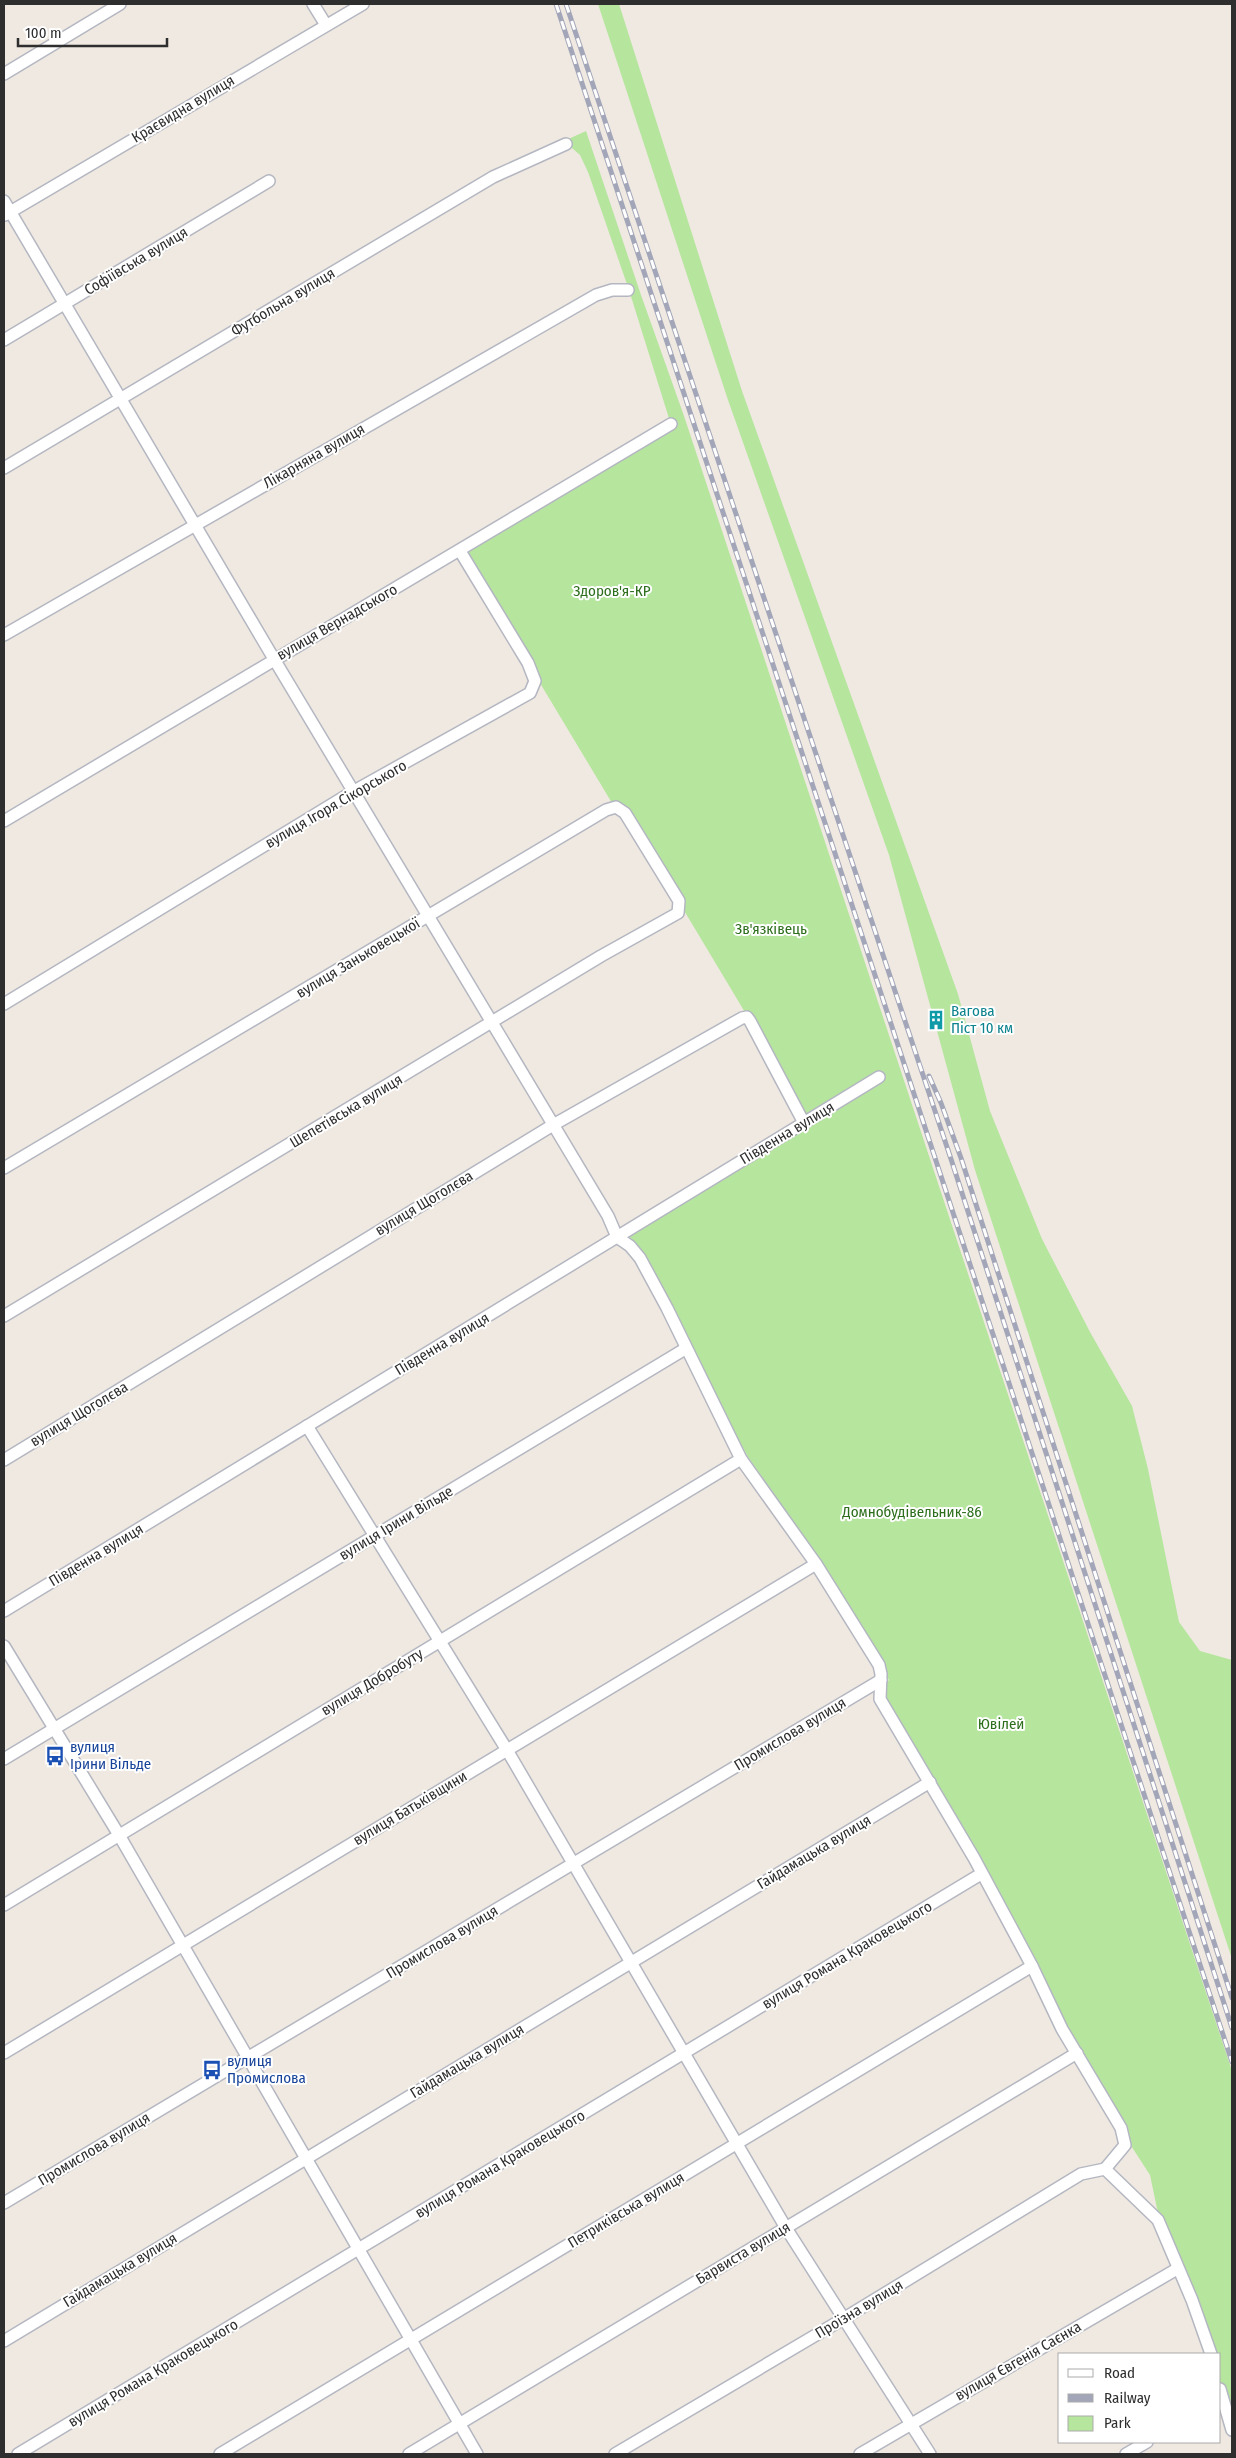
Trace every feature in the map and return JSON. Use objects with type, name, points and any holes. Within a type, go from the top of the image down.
[{"type":"street","points":[[4,74],[120,4]]},
{"type":"street","points":[[313,4],[326,25]]},
{"type":"street","name":"Краєвидна вулиця","points":[[7,213],[363,4]]},
{"type":"street","name":"Футбольна вулиця","points":[[4,468],[494,177],[566,144]]},
{"type":"street","name":"Софіївська вулиця","points":[[4,340],[269,181]]},
{"type":"street","points":[[4,201],[7,213],[196,524],[274,659],[608,1216],[618,1236],[640,1258],[667,1308],[685,1349],[741,1459],[816,1564],[878,1665],[881,1680],[880,1699],[930,1782],[1032,1966],[1062,2029],[1078,2052],[1121,2128],[1125,2144],[1105,2169],[1158,2220],[1177,2269],[1192,2300],[1211,2353]]},
{"type":"street","name":"Лікарняна вулиця","points":[[4,635],[596,295],[612,290],[628,290]]},
{"type":"street","name":"вулиця Вернадського","points":[[4,821],[671,424]]},
{"type":"street","name":"вулиця Ігоря Сікорського","points":[[4,1004],[354,791],[532,690],[535,681],[528,663],[460,550]]},
{"type":"street","name":"вулиця Заньковецької","points":[[4,1168],[606,810],[616,807],[625,813],[680,901]]},
{"type":"street","name":"Шепетівська вулиця","points":[[4,1316],[678,913],[680,901]]},
{"type":"street","name":"вулиця Щоголєва","points":[[4,1460],[553,1125],[742,1018],[747,1018],[804,1122]]},
{"type":"street","name":"Південна вулиця","points":[[4,1611],[879,1077]]},
{"type":"street","name":"вулиця Ірини Вільде","points":[[4,1759],[685,1349]]},
{"type":"street","points":[[307,1426],[507,1750],[786,2228],[930,2454]]},
{"type":"street","name":"вулиця Добробуту","points":[[4,1905],[741,1459]]},
{"type":"street","name":"вулиця Батьківщини","points":[[4,2053],[816,1564]]},
{"type":"street","points":[[4,1646],[119,1835],[304,2159],[477,2454]]},
{"type":"street","name":"Промислова вулиця","points":[[4,2203],[881,1680]]},
{"type":"street","name":"Гайдамацька вулиця","points":[[4,2340],[930,1782]]},
{"type":"street","name":"вулиця Романа Краковецького","points":[[18,2454],[981,1874]]},
{"type":"street","name":"Петриківська вулиця","points":[[220,2454],[1032,1966]]},
{"type":"street","name":"Барвиста вулиця","points":[[409,2454],[1078,2052]]},
{"type":"street","name":"Проїзна вулиця","points":[[615,2454],[843,2319],[1081,2174],[1105,2169]]},
{"type":"street","name":"вулиця Євгенія Саєнка","points":[[860,2454],[1177,2269]]},
{"type":"street","points":[[1221,2399],[1232,2430]]},
{"type":"street","points":[[1126,2454],[1145,2443]]},
{"type":"green space","points":[[598,4],[619,4],[742,391],[958,994],[990,1111],[1042,1239],[1090,1332],[1132,1406],[1148,1469],[1179,1622],[1200,1651],[1232,1660],[1232,1959],[975,1170],[889,855],[728,400]]},
{"type":"green space","points":[[586,131],[684,416],[1232,2071],[1232,2425],[1221,2386],[1221,2353],[1212,2353],[1159,2218],[1150,2175],[1126,2138],[881,1698],[881,1688],[889,1680],[821,1561],[748,1457],[629,1235],[754,1160],[805,1122],[749,1019],[625,812],[612,803],[462,553],[672,428],[629,290],[588,172],[580,155],[564,141]]},
{"type":"railway","points":[[556,4],[1232,2062]]},
{"type":"railway","points":[[566,4],[951,1159],[1232,2028]]},
{"type":"railway","points":[[929,1076],[961,1158],[1232,1998]]},
{"type":"place","name":"Вагова Піст 10 км","points":[[936,1020]]},
{"type":"place","name":"вулиця Ірини Вільде","points":[[55,1756]]},
{"type":"place","name":"вулиця Промислова","points":[[212,2070]]},
{"type":"park label","name":"Здоров'я-КР","points":[[612,591]]},
{"type":"park label","name":"Зв'язківець","points":[[771,929]]},
{"type":"park label","name":"Домнобудівельник-86","points":[[912,1512]]},
{"type":"park label","name":"Ювілей","points":[[1001,1724]]}]
